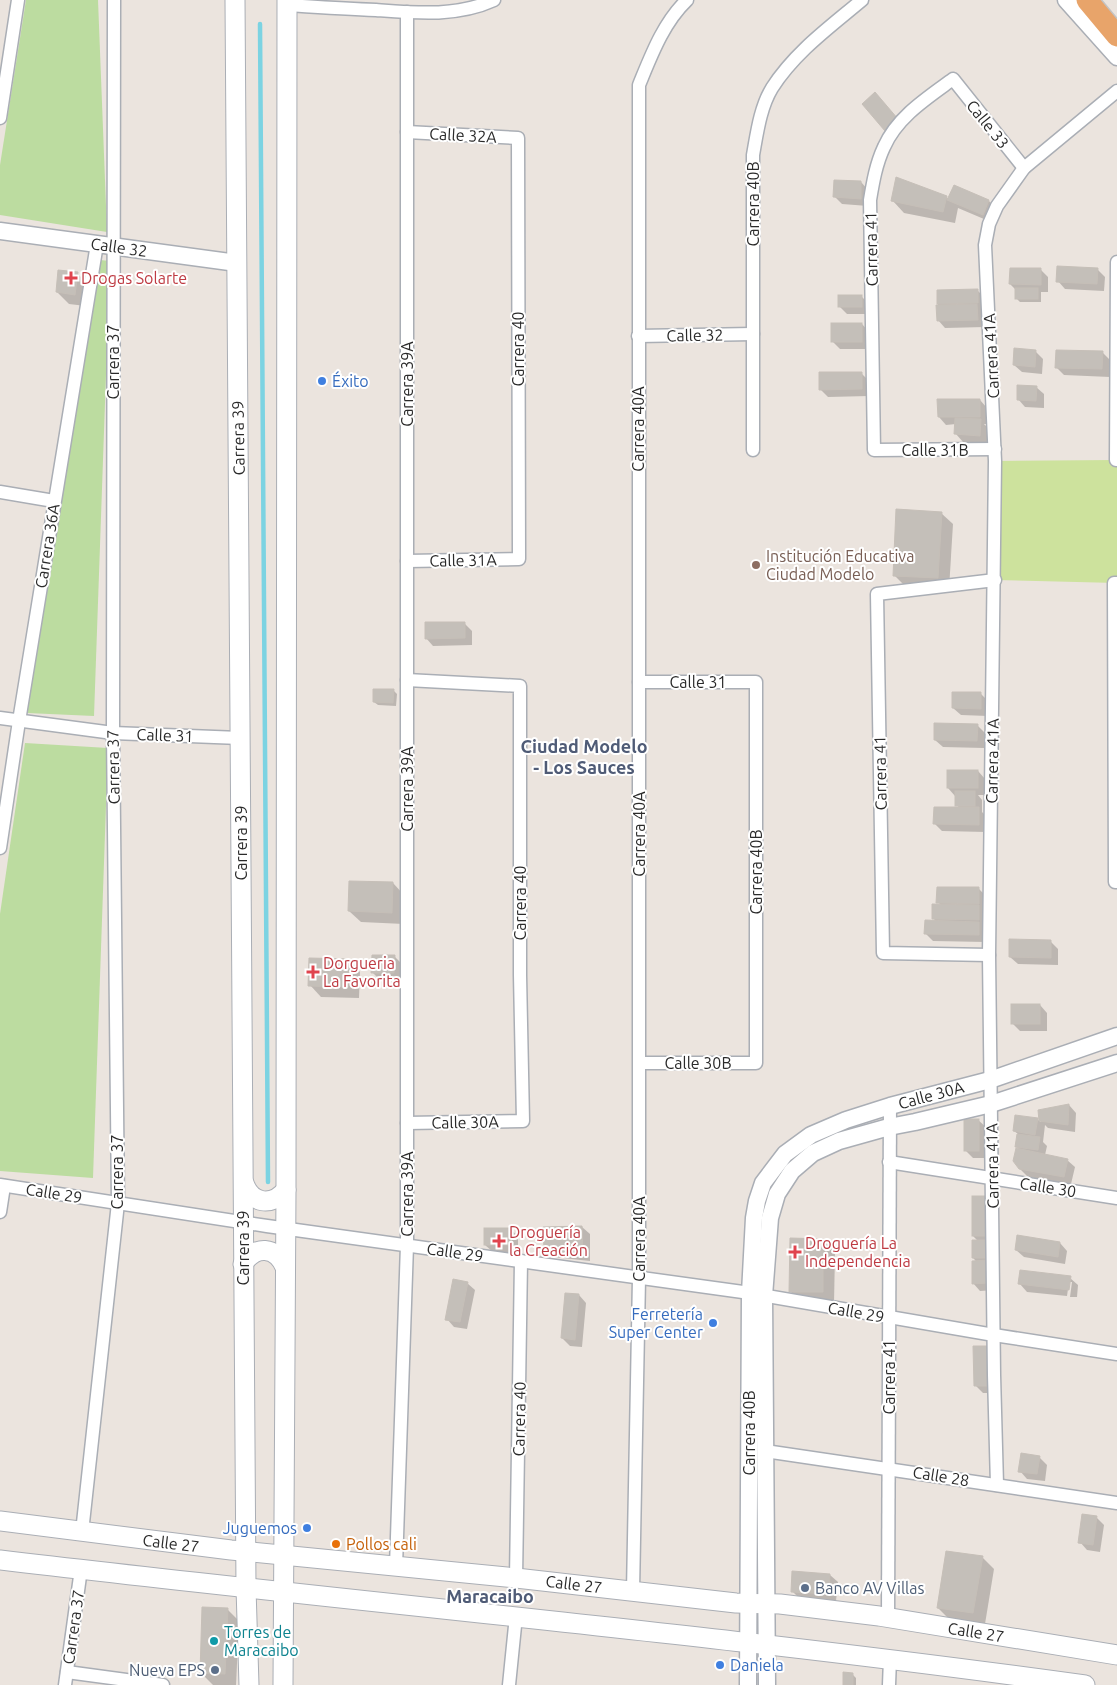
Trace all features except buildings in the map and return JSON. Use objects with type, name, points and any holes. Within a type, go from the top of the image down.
[{"type":"highway","points":[[1087,0],[1117,36]]},
{"type":"main road","name":"Carrera 39","points":[[236,2],[245,1552],[249,1685]]},
{"type":"main road","points":[[283,1685],[286,1190],[287,2]]},
{"type":"main road","points":[[244,1183],[249,1194],[266,1202],[277,1199],[286,1190]]},
{"type":"main road","points":[[243,1264],[252,1253],[265,1250],[278,1255],[285,1266]]},
{"type":"main road","name":"Calle 27","points":[[0,1521],[245,1552],[780,1604],[888,1618],[1117,1655]]},
{"type":"main road","points":[[0,1560],[890,1659],[998,1679],[1085,1685]]},
{"type":"street","points":[[0,118],[18,0]]},
{"type":"street","name":"Carrera 37","points":[[82,1532],[118,1203],[105,245],[114,0]]},
{"type":"street","points":[[287,2],[406,12],[451,12],[478,7],[494,0]]},
{"type":"street","name":"Carrera 40A","points":[[633,1591],[639,1278],[640,1063],[639,86],[654,48],[676,10],[687,0]]},
{"type":"street","name":"Carrera 40B","points":[[753,450],[753,154],[760,120],[771,90],[798,54],[862,0]]},
{"type":"street","points":[[1066,0],[1117,57]]},
{"type":"street","name":"Carrera 39A","points":[[396,1566],[407,1245],[406,12]]},
{"type":"street","name":"Calle 33","points":[[953,80],[1024,168]]},
{"type":"street","name":"Carrera 41","points":[[874,450],[870,200],[875,173],[884,146],[898,125],[915,108],[953,80]]},
{"type":"street","name":"Carrera 41A","points":[[996,1485],[989,955],[995,580],[995,449],[986,246],[989,224],[997,206],[1024,168],[1117,91]]},
{"type":"street","name":"Calle 32A","points":[[407,132],[518,138]]},
{"type":"street","name":"Carrera 40","points":[[518,138],[518,559]]},
{"type":"street","name":"Calle 32","points":[[0,231],[237,263]]},
{"type":"street","name":"Carrera 36A","points":[[0,848],[54,501],[105,245]]},
{"type":"street","points":[[1116,460],[1117,262]]},
{"type":"street","name":"Calle 32","points":[[638,336],[753,334]]},
{"type":"street","name":"Calle 31B","points":[[874,450],[995,449]]},
{"type":"street","points":[[0,492],[54,501]]},
{"type":"street","name":"Calle 31A","points":[[407,561],[518,559]]},
{"type":"street","name":"Carrera 41","points":[[989,955],[883,953],[877,594],[995,580]]},
{"type":"street","points":[[1116,583],[1116,882]]},
{"type":"street","name":"Carrera 40","points":[[407,680],[520,686],[522,1121]]},
{"type":"street","name":"Calle 31","points":[[640,682],[756,682]]},
{"type":"street","name":"Carrera 40B","points":[[756,682],[756,1063]]},
{"type":"street","name":"Calle 31","points":[[0,718],[113,733],[240,738]]},
{"type":"street","name":"Calle 30A","points":[[764,1183],[785,1154],[811,1135],[846,1120],[890,1106],[990,1080],[1117,1036]]},
{"type":"street","name":"Calle 30B","points":[[640,1063],[756,1063]]},
{"type":"street","name":"Calle 30A","points":[[777,1194],[792,1170],[813,1153],[839,1141],[990,1104],[1117,1063]]},
{"type":"street","name":"Carrera 41","points":[[888,1618],[890,1106]]},
{"type":"street","name":"Calle 30A","points":[[407,1123],[522,1121]]},
{"type":"street","name":"Calle 30","points":[[889,1162],[1117,1198]]},
{"type":"street","name":"Carrera 40B","points":[[757,1603],[765,1450],[754,1218],[757,1201],[764,1183]]},
{"type":"street","points":[[0,1212],[2,1186]]},
{"type":"street","name":"Calle 29","points":[[2,1186],[243,1222],[757,1294],[889,1318],[1117,1354]]},
{"type":"street","name":"Carrera 40B","points":[[748,1685],[757,1644],[757,1294],[770,1218],[777,1194]]},
{"type":"street","name":"Carrera 40","points":[[516,1578],[521,1261]]},
{"type":"street","name":"Calle 28","points":[[765,1450],[1117,1503]]},
{"type":"street","name":"Carrera 37","points":[[65,1685],[81,1569]]},
{"type":"street","points":[[509,1685],[516,1616]]},
{"type":"street","name":"Carrera 40B","points":[[757,1644],[767,1685]]},
{"type":"street","points":[[889,1685],[890,1659]]},
{"type":"street","points":[[66,1672],[163,1685]]},
{"type":"green space","points":[[26,0],[98,0],[107,232],[0,215],[0,165]]},
{"type":"green space","points":[[100,260],[110,261],[94,716],[27,713]]},
{"type":"green space","points":[[1117,262],[1117,583],[995,580],[995,461],[1116,460]]},
{"type":"green space","points":[[25,743],[108,748],[93,1178],[0,1171],[0,914]]},
{"type":"waterway","points":[[260,24],[268,1182]]},
{"type":"place","name":"Drogas Solarte","points":[[71,278]]},
{"type":"place","name":"Éxito","points":[[322,381]]},
{"type":"place","name":"Institución Educativa Ciudad Modelo","points":[[756,565]]},
{"type":"place","name":"Dorgueria La Favorita","points":[[313,972]]},
{"type":"place","name":"Droguería la Creación","points":[[499,1241]]},
{"type":"place","name":"Droguería La Independencia","points":[[795,1252]]},
{"type":"place","name":"Ferretería Super Center","points":[[713,1323]]},
{"type":"place","name":"Juguemos","points":[[307,1528]]},
{"type":"place","name":"Pollos cali","points":[[336,1544]]},
{"type":"place","name":"Banco AV Villas","points":[[805,1588]]},
{"type":"place","name":"Torres de Maracaibo","points":[[214,1641]]},
{"type":"place","name":"Daniela","points":[[720,1665]]},
{"type":"place","name":"Nueva EPS","points":[[215,1670]]},
{"type":"district","name":"Ciudad Modelo - Los Sauces","points":[[584,756]]},
{"type":"district","name":"Maracaibo","points":[[490,1596]]}]
